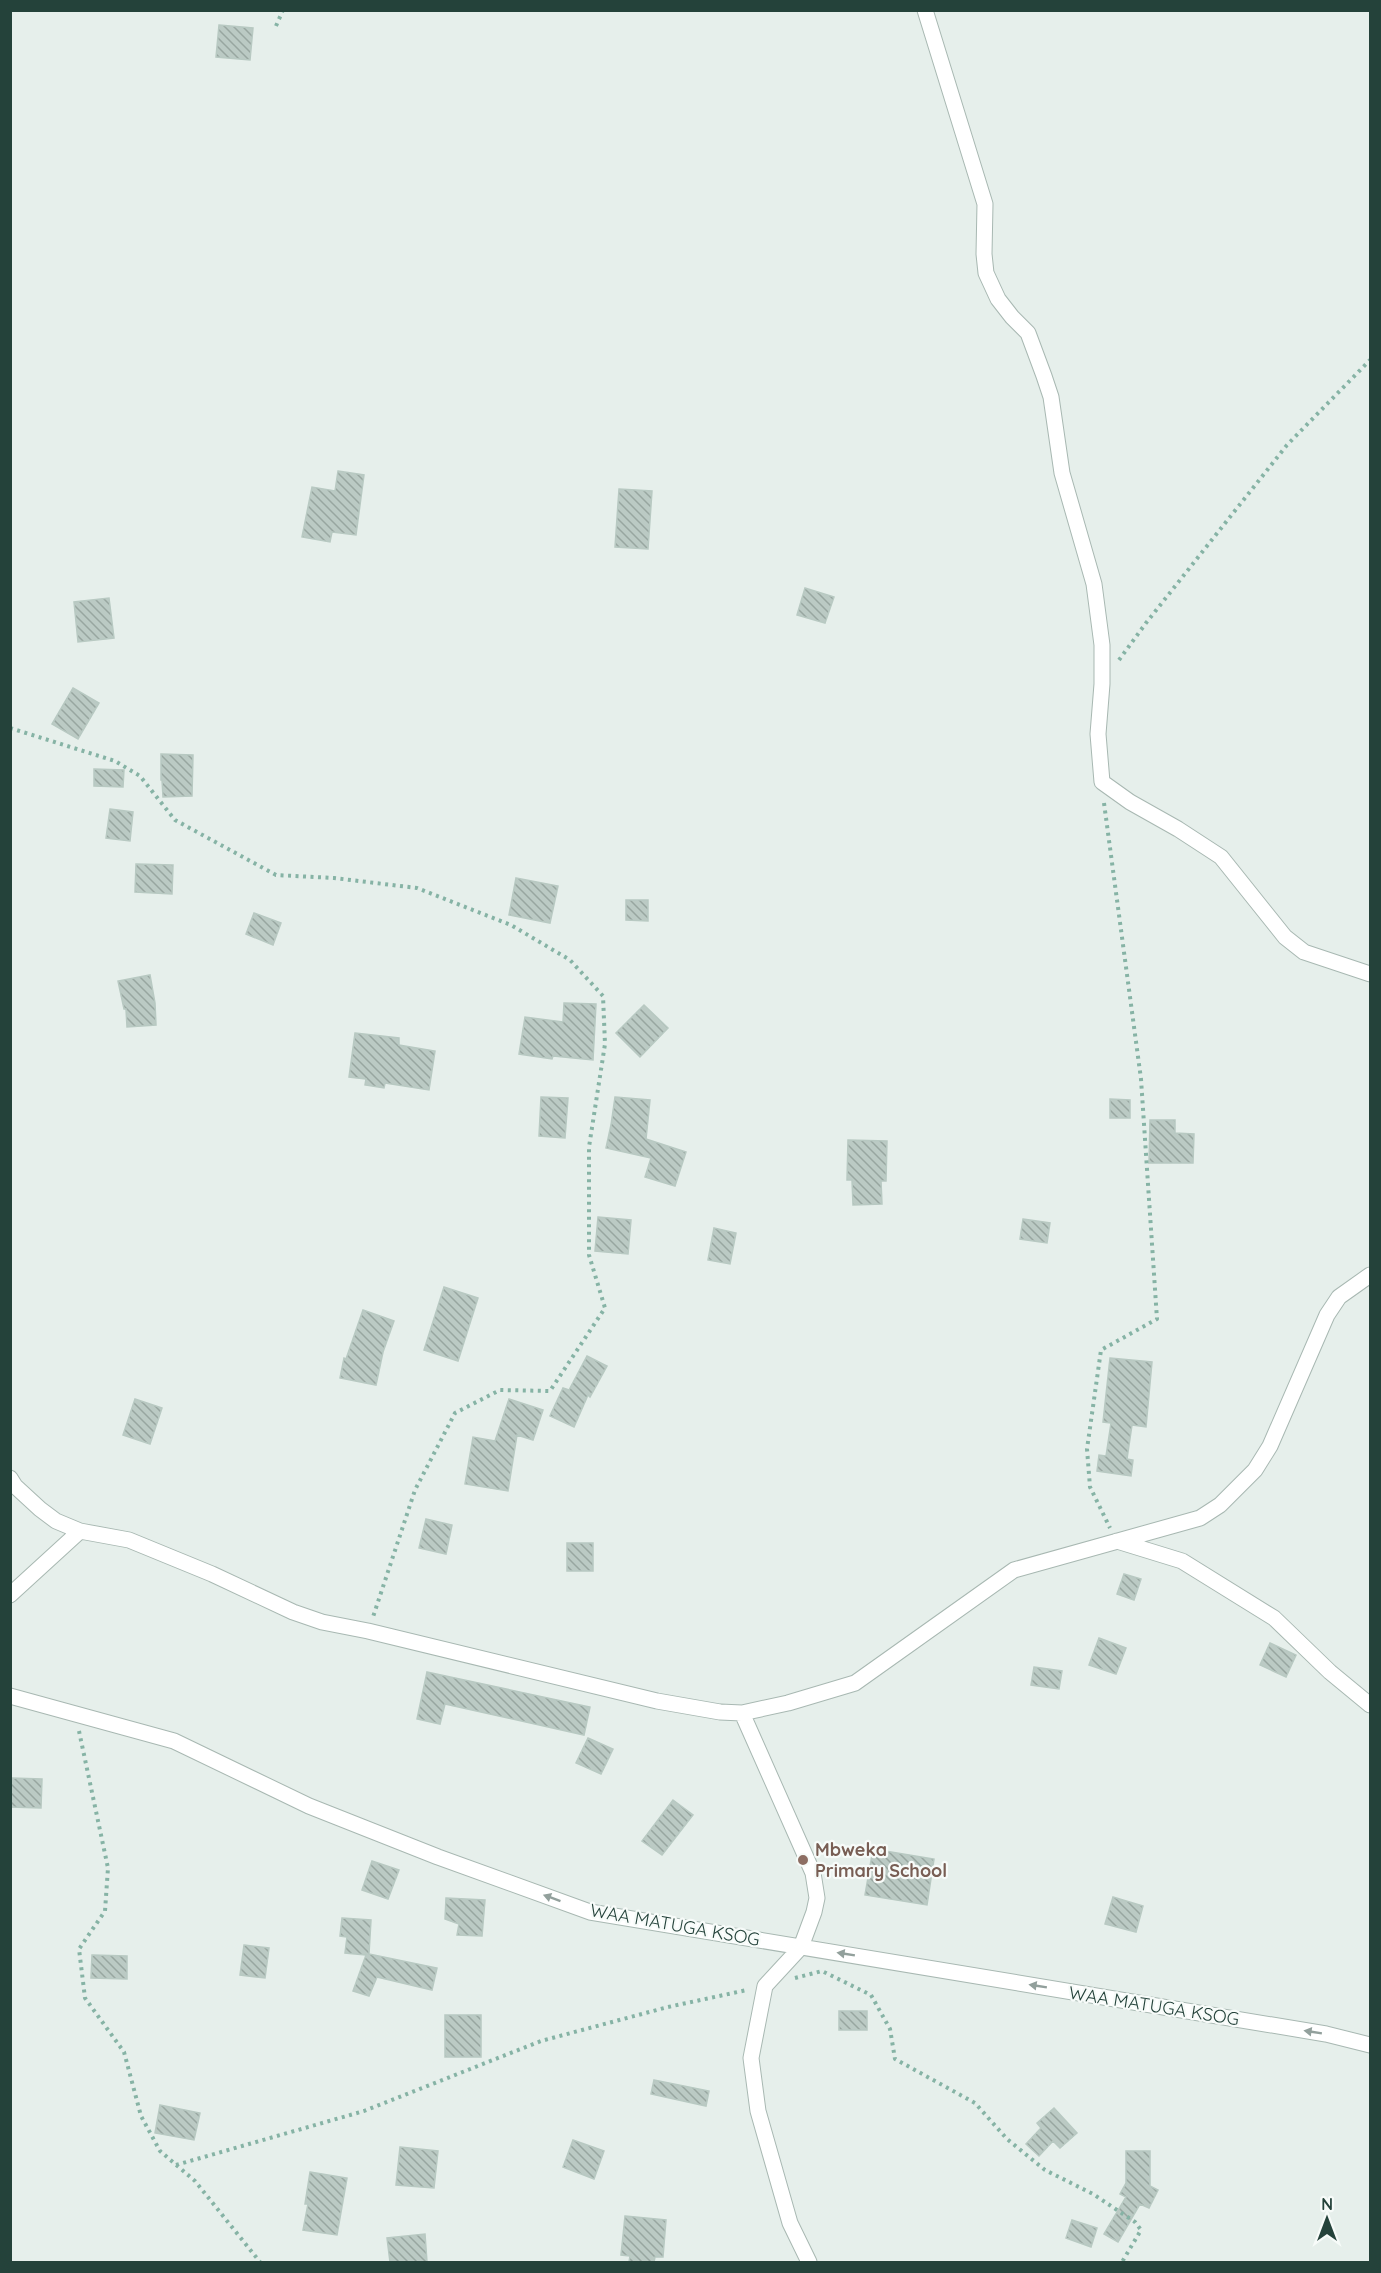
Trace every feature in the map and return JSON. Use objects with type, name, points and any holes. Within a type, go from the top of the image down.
[{"type":"street","points":[[925,10],[985,204],[986,273],[998,299],[1028,333],[1050,397],[1062,473],[1094,584],[1102,645],[1098,734],[1102,782],[1130,802],[1221,857],[1285,937],[1304,952],[1371,974]]},
{"type":"street","points":[[10,1478],[15,1486],[56,1521],[80,1531],[129,1540],[212,1574],[293,1612],[322,1622],[368,1630],[657,1701],[720,1712],[742,1713],[788,1703],[855,1683],[1014,1570],[1200,1518],[1220,1505],[1255,1470],[1270,1446],[1327,1315],[1339,1297],[1371,1275]]},
{"type":"street","points":[[10,1595],[80,1531]]},
{"type":"street","points":[[1117,1541],[1182,1561],[1274,1618],[1330,1672],[1371,1705]]},
{"type":"street","name":"WAA MATUGA KSOG","points":[[10,1696],[174,1741],[309,1806],[438,1857],[590,1911],[1326,2034],[1371,2045]]},
{"type":"street","points":[[742,1713],[813,1873],[817,1898],[801,1947],[765,1986],[751,2058],[758,2110],[790,2223],[809,2262]]},
{"type":"path","points":[[276,26],[283,10]]},
{"type":"path","points":[[1102,684],[1146,623],[1287,445],[1371,360]]},
{"type":"path","points":[[10,728],[115,761],[140,776],[175,820],[276,875],[334,878],[417,888],[512,925],[570,960],[603,996],[605,1044],[589,1147],[589,1255],[605,1308],[550,1391],[500,1390],[455,1413],[416,1490],[368,1630]]},
{"type":"path","points":[[1102,782],[1141,1079],[1157,1319],[1101,1350],[1087,1449],[1090,1487],[1117,1541]]},
{"type":"path","points":[[75,1713],[108,1868],[105,1911],[79,1949],[85,1998],[124,2052],[141,2116],[160,2151],[195,2181],[260,2262]]},
{"type":"path","points":[[176,2165],[364,2111],[541,2041],[668,2007],[822,1971],[871,1995],[890,2029],[895,2059],[975,2103],[1007,2139],[1045,2170],[1093,2194],[1135,2222],[1141,2230],[1122,2262]]},
{"type":"building","points":[[219,25],[253,28],[250,60],[216,57]]},
{"type":"building","points":[[338,471],[364,475],[356,535],[332,532],[330,542],[302,537],[312,487],[335,491]]},
{"type":"building","points":[[619,489],[652,491],[648,549],[615,547]]},
{"type":"building","points":[[805,588],[834,597],[825,623],[797,615]]},
{"type":"building","points":[[109,598],[114,638],[78,642],[74,602]]},
{"type":"building","points":[[73,688],[99,703],[78,739],[52,724]]},
{"type":"building","points":[[161,754],[193,755],[192,796],[163,797]]},
{"type":"building","points":[[94,769],[124,770],[123,787],[94,786]]},
{"type":"building","points":[[110,809],[133,812],[130,841],[106,838]]},
{"type":"building","points":[[136,864],[173,865],[172,894],[135,892]]},
{"type":"building","points":[[516,878],[558,886],[550,923],[509,915]]},
{"type":"building","points":[[626,900],[648,900],[648,921],[626,920]]},
{"type":"building","points":[[254,913],[281,923],[273,945],[246,934]]},
{"type":"building","points":[[150,975],[156,1025],[127,1027],[126,1009],[124,1009],[118,981]]},
{"type":"building","points":[[564,1003],[596,1004],[593,1060],[553,1056],[552,1059],[519,1054],[525,1017],[563,1022]]},
{"type":"building","points":[[644,1005],[668,1028],[640,1057],[616,1033]]},
{"type":"building","points":[[355,1033],[399,1038],[399,1045],[435,1051],[429,1090],[385,1083],[384,1088],[365,1085],[366,1079],[349,1077]]},
{"type":"building","points":[[541,1097],[568,1098],[565,1138],[539,1136]]},
{"type":"building","points":[[615,1097],[650,1100],[646,1139],[686,1152],[675,1186],[645,1177],[651,1158],[606,1148]]},
{"type":"building","points":[[1110,1099],[1130,1100],[1130,1118],[1110,1118]]},
{"type":"building","points":[[1150,1120],[1175,1120],[1175,1133],[1194,1134],[1193,1163],[1149,1163]]},
{"type":"building","points":[[848,1140],[887,1141],[886,1181],[881,1181],[882,1204],[853,1205],[852,1180],[847,1180]]},
{"type":"building","points":[[598,1217],[631,1220],[628,1254],[595,1251]]},
{"type":"building","points":[[1023,1219],[1050,1223],[1047,1243],[1020,1239]]},
{"type":"building","points":[[714,1228],[736,1233],[730,1264],[708,1260]]},
{"type":"building","points":[[444,1287],[478,1298],[458,1361],[424,1350]]},
{"type":"building","points":[[363,1310],[394,1321],[383,1352],[376,1385],[340,1378],[344,1358],[346,1359]]},
{"type":"building","points":[[587,1356],[607,1366],[590,1397],[588,1395],[574,1427],[550,1416],[563,1388],[569,1390]]},
{"type":"building","points":[[1110,1358],[1152,1362],[1146,1427],[1132,1425],[1127,1459],[1133,1460],[1131,1476],[1097,1471],[1099,1455],[1106,1456],[1111,1423],[1103,1422]]},
{"type":"building","points":[[135,1399],[162,1408],[150,1444],[123,1435]]},
{"type":"building","points":[[509,1399],[543,1410],[533,1440],[517,1435],[508,1491],[465,1484],[473,1437],[495,1441]]},
{"type":"building","points":[[426,1519],[452,1525],[446,1554],[419,1548]]},
{"type":"building","points":[[567,1543],[593,1543],[593,1571],[567,1571]]},
{"type":"building","points":[[1124,1574],[1141,1579],[1134,1600],[1117,1594]]},
{"type":"building","points":[[1099,1638],[1126,1648],[1116,1674],[1089,1665]]},
{"type":"building","points":[[1270,1643],[1296,1655],[1286,1677],[1260,1665]]},
{"type":"building","points":[[1034,1667],[1062,1671],[1059,1689],[1031,1685]]},
{"type":"building","points":[[427,1672],[590,1707],[584,1735],[445,1704],[440,1724],[417,1719]]},
{"type":"building","points":[[588,1738],[613,1749],[601,1774],[576,1763]]},
{"type":"building","points":[[11,1778],[42,1779],[41,1808],[10,1807]]},
{"type":"building","points":[[673,1800],[693,1815],[662,1855],[642,1841]]},
{"type":"building","points":[[873,1849],[934,1859],[927,1905],[865,1895]]},
{"type":"building","points":[[372,1861],[399,1870],[388,1899],[362,1890]]},
{"type":"building","points":[[1113,1897],[1143,1906],[1136,1932],[1105,1924]]},
{"type":"building","points":[[446,1898],[485,1900],[482,1936],[457,1935],[459,1924],[445,1919]]},
{"type":"building","points":[[342,1918],[371,1920],[369,1954],[437,1968],[432,1990],[377,1977],[369,1996],[353,1991],[366,1955],[345,1953],[347,1937],[340,1936]]},
{"type":"building","points":[[244,1945],[269,1948],[265,1978],[240,1975]]},
{"type":"building","points":[[92,1955],[127,1956],[127,1979],[91,1978]]},
{"type":"building","points":[[839,2011],[867,2011],[867,2030],[839,2030]]},
{"type":"building","points":[[445,2015],[481,2015],[481,2057],[445,2057]]},
{"type":"building","points":[[654,2080],[709,2091],[706,2106],[651,2094]]},
{"type":"building","points":[[160,2105],[200,2113],[194,2140],[155,2133]]},
{"type":"building","points":[[1054,2108],[1077,2133],[1060,2148],[1053,2141],[1039,2156],[1026,2144],[1041,2128],[1037,2123]]},
{"type":"building","points":[[573,2140],[604,2151],[594,2179],[563,2167]]},
{"type":"building","points":[[400,2147],[438,2151],[434,2188],[396,2185]]},
{"type":"building","points":[[1126,2151],[1150,2151],[1150,2186],[1158,2190],[1149,2208],[1140,2204],[1118,2242],[1104,2234],[1126,2197],[1120,2194],[1126,2183]]},
{"type":"building","points":[[310,2172],[347,2178],[337,2235],[303,2230],[308,2204],[305,2204]]},
{"type":"building","points":[[625,2216],[666,2220],[663,2257],[655,2257],[654,2262],[629,2262],[630,2256],[621,2255]]},
{"type":"building","points":[[1072,2220],[1097,2228],[1091,2247],[1066,2238]]},
{"type":"building","points":[[425,2234],[427,2262],[390,2262],[387,2238]]},
{"type":"place","name":"Mbweka Primary School","points":[[803,1860]]}]
